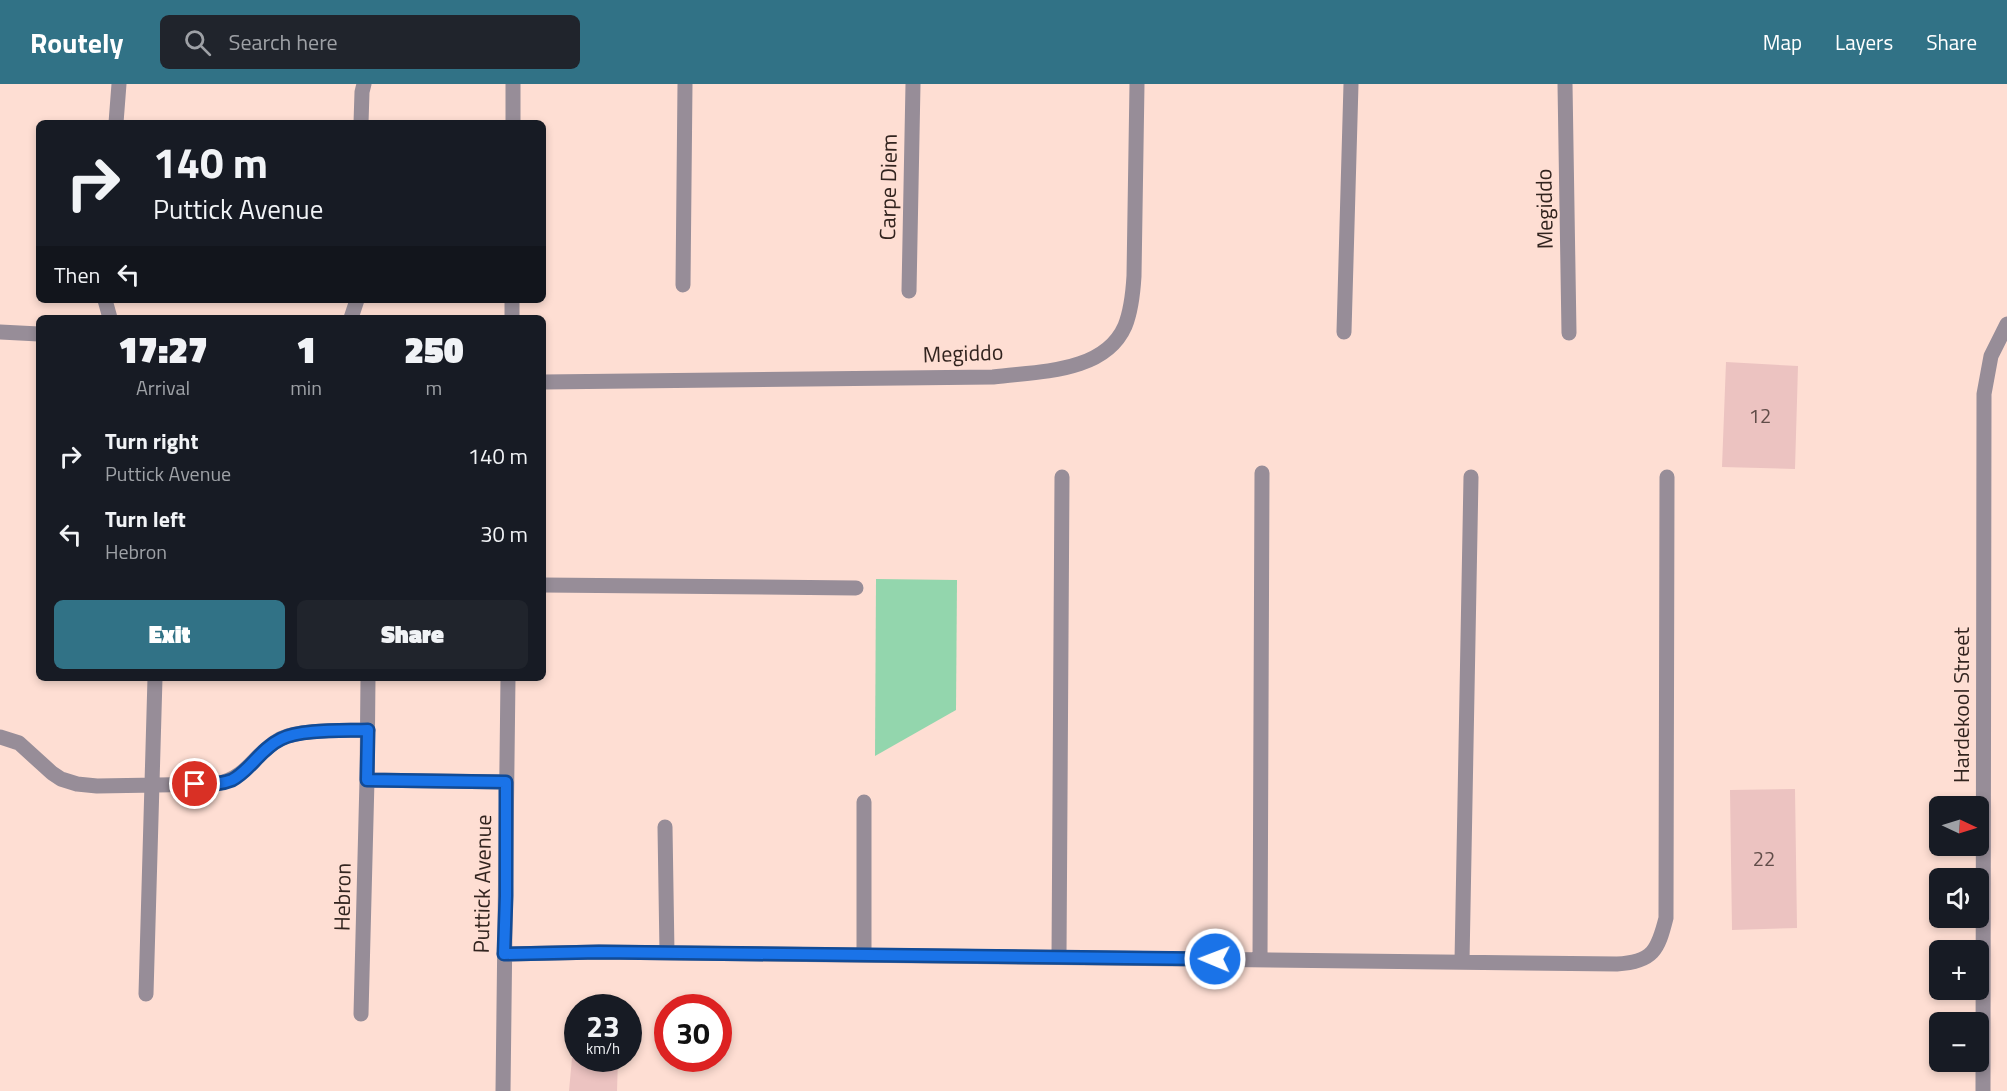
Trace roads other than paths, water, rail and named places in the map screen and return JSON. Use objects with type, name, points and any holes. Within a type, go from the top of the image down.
[{"type":"street","points":[[116,120],[119,84]]},
{"type":"street","points":[[361,120],[364,84]]},
{"type":"street","points":[[513,84],[513,120]]},
{"type":"street","points":[[683,285],[685,84]]},
{"type":"street","name":"Carpe Diem","points":[[909,291],[913,84]]},
{"type":"street","name":"Megiddo","points":[[546,382],[993,377],[1056,369],[1098,356],[1112,345],[1124,327],[1132,301],[1137,84]]},
{"type":"street","points":[[1344,332],[1351,84]]},
{"type":"street","name":"Megiddo","points":[[1565,84],[1569,333]]},
{"type":"street","name":"Hardekool Street","points":[[1983,1091],[1984,394],[1991,356],[2007,324]]},
{"type":"street","points":[[0,332],[36,334]]},
{"type":"street","points":[[1260,959],[1262,473]]},
{"type":"street","points":[[1059,957],[1062,477]]},
{"type":"street","points":[[1462,962],[1471,477]]},
{"type":"street","points":[[504,954],[667,953],[1633,964],[1642,961],[1653,953],[1661,937],[1666,918],[1667,477]]},
{"type":"street","points":[[546,585],[856,588]]},
{"type":"street","points":[[146,994],[155,681]]},
{"type":"street","name":"Hebron","points":[[361,1014],[368,681]]},
{"type":"street","name":"Puttick Avenue","points":[[502,1091],[507,681]]},
{"type":"street","points":[[0,736],[19,743],[61,779],[77,784],[97,786],[217,784],[231,781],[244,772],[258,754],[282,738],[311,732],[368,730]]},
{"type":"street","points":[[367,780],[506,782]]},
{"type":"street","points":[[864,802],[864,955]]},
{"type":"street","points":[[665,827],[667,953]]}]
